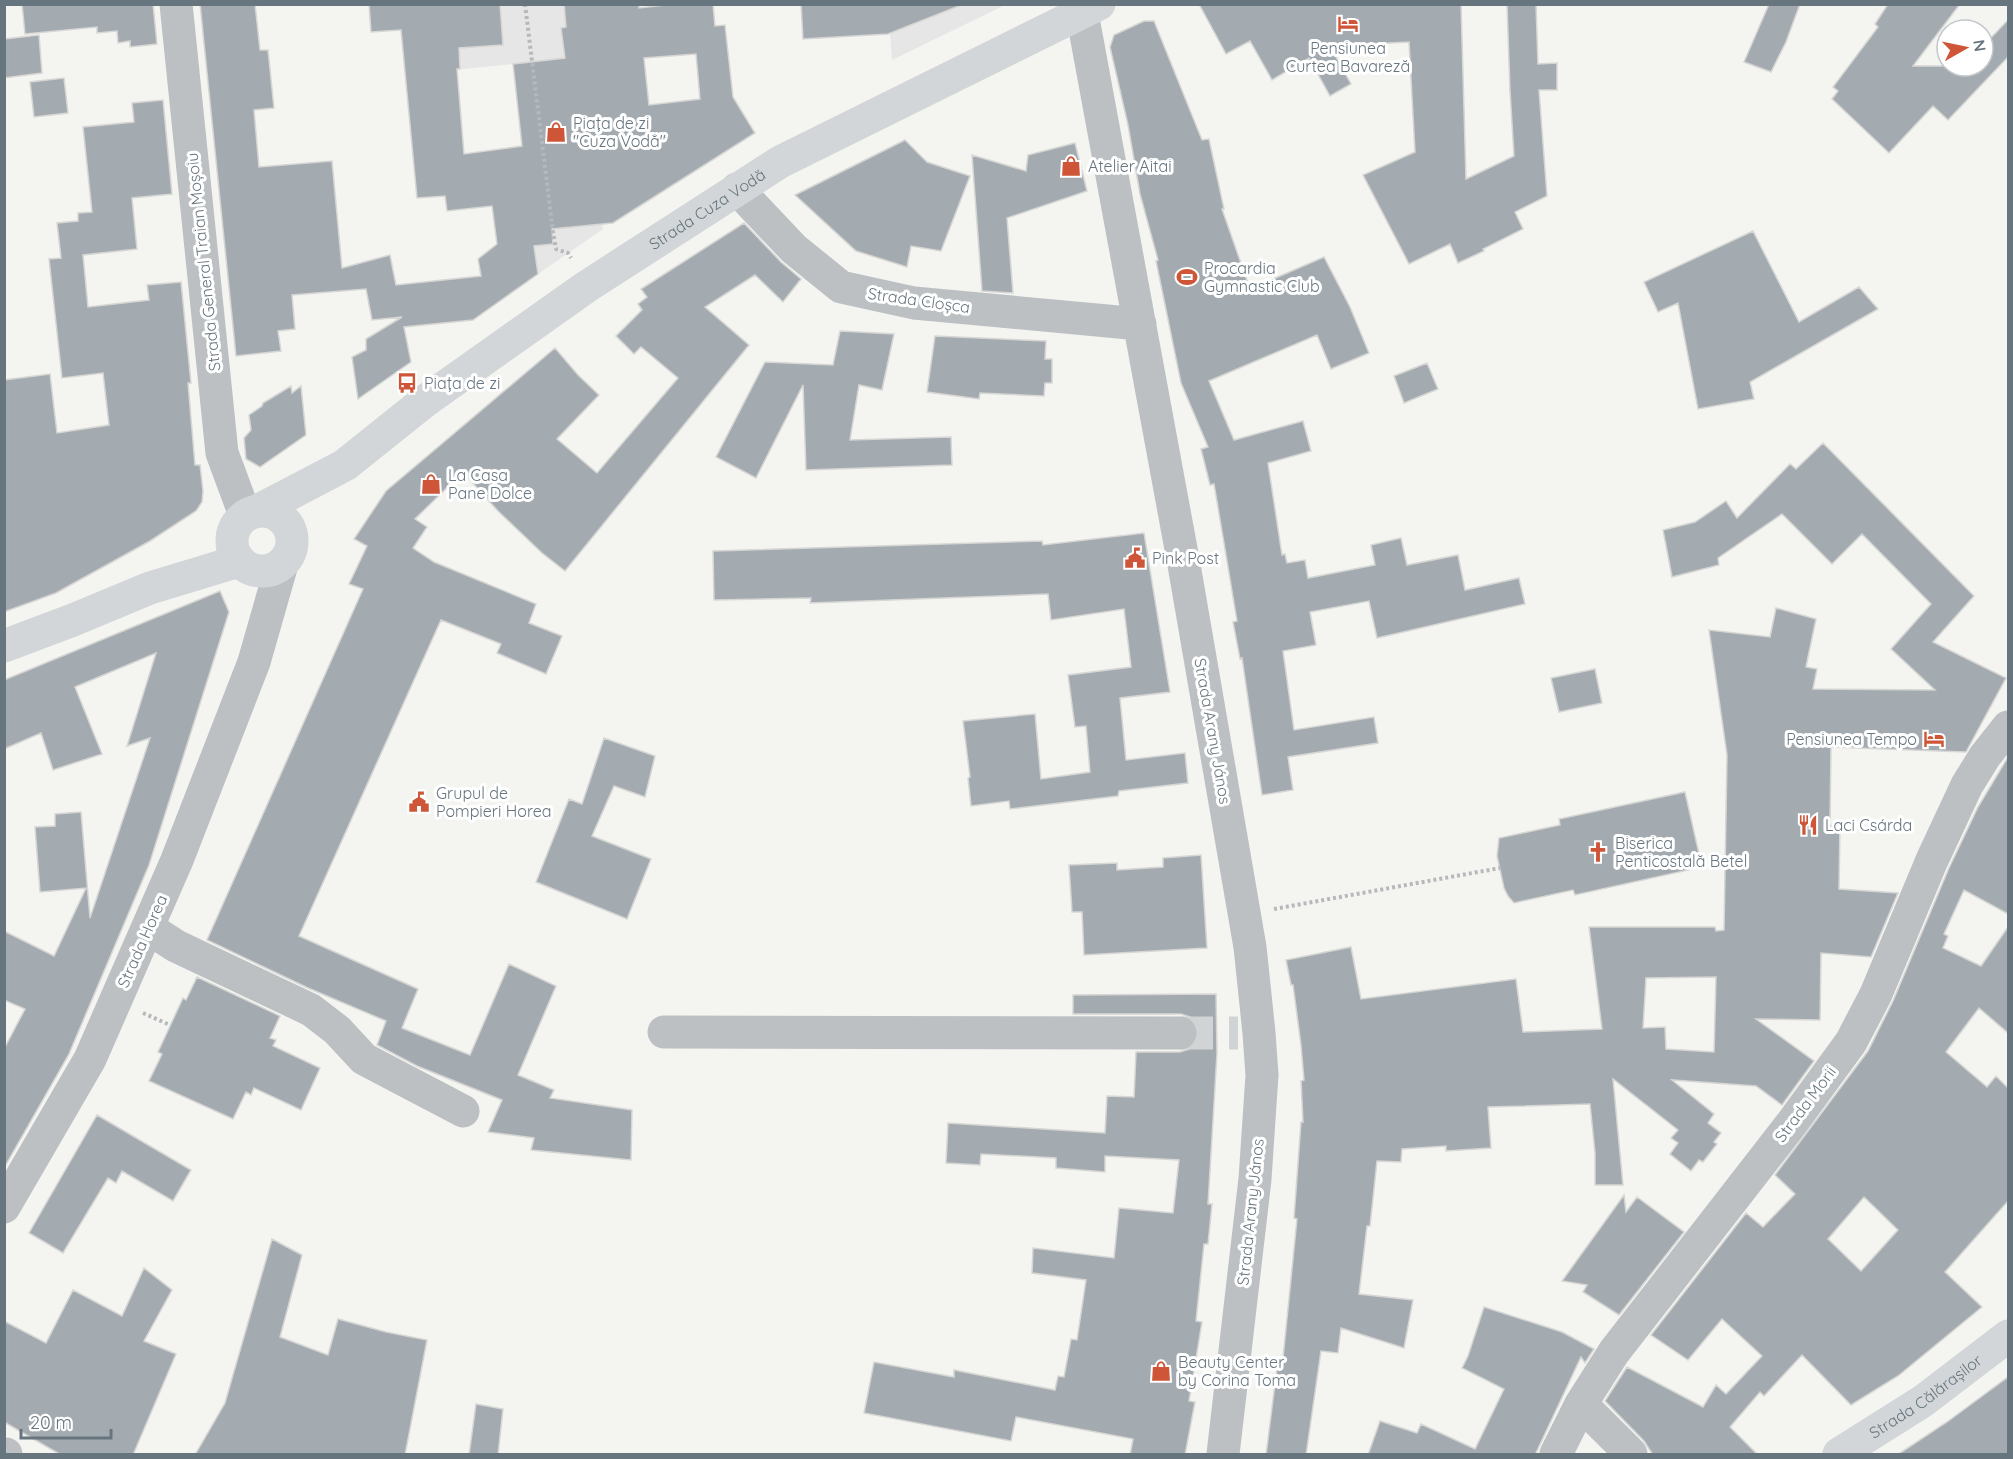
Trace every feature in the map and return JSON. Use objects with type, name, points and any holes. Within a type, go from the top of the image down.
[{"type":"main road","name":"Strada Cuza Vodă","points":[[4,646],[150,588],[267,560],[345,465],[425,401],[586,287],[780,162],[1090,9]]},
{"type":"main road","name":"Strada Cuza Vodă","points":[[150,588],[246,516],[345,465]]},
{"type":"main road","points":[[268,511],[279,515],[287,524],[291,534],[267,560],[234,552],[231,542],[233,532],[246,516],[268,511]]},
{"type":"main road","name":"Strada Călărașilor","points":[[1839,1455],[1923,1401],[2008,1336]]},
{"type":"street","name":"Strada General Traian Moșoiu","points":[[176,4],[222,453],[246,516]]},
{"type":"street","name":"Strada Arany János","points":[[1090,9],[1140,324],[1181,544],[1250,947],[1248,1033],[1262,1074],[1255,1179],[1223,1455]]},
{"type":"street","name":"Strada Cloșca","points":[[737,189],[794,249],[841,287],[914,303],[1140,324]]},
{"type":"street","name":"Strada Horea","points":[[4,1207],[90,1059],[181,850],[254,663],[267,560]]},
{"type":"street","name":"Strada Morii","points":[[1556,1455],[1581,1404],[1614,1352],[1792,1123],[1851,1042],[1876,994],[1932,860],[1967,786],[1984,756],[2008,727]]},
{"type":"street","points":[[148,928],[176,946],[311,1010],[337,1030],[364,1059],[463,1111]]},
{"type":"street","points":[[664,1032],[1180,1033]]},
{"type":"street","points":[[1581,1404],[1631,1455]]},
{"type":"path","points":[[525,4],[556,249],[568,253],[571,258]]},
{"type":"path","points":[[1271,910],[1500,868]]},
{"type":"path","points":[[138,1011],[170,1025]]},
{"type":"shaded area","points":[[888,4],[1005,5],[892,60]]},
{"type":"shaded area","name":"Piața de zi \"Cuza Vodă\"","points":[[438,5],[639,5],[646,76],[585,85],[603,229],[538,274],[513,64],[443,71]]},
{"type":"building","points":[[22,4],[153,4],[157,44],[130,47],[130,41],[118,43],[117,31],[97,33],[97,27],[25,34]]},
{"type":"building","points":[[200,4],[255,4],[260,50],[268,50],[274,108],[254,110],[259,167],[332,161],[342,268],[390,255],[396,285],[481,276],[478,259],[497,244],[492,206],[447,211],[445,196],[417,198],[401,30],[371,32],[369,4],[500,4],[503,45],[459,48],[460,69],[457,69],[464,154],[522,146],[513,64],[565,58],[561,28],[566,27],[564,4],[639,4],[639,8],[675,4],[713,4],[715,26],[725,25],[733,97],[755,133],[613,223],[552,229],[553,244],[534,246],[538,274],[473,320],[404,327],[411,362],[358,399],[352,357],[366,350],[366,339],[402,317],[372,320],[366,289],[292,295],[295,329],[278,331],[281,351],[236,356]],"holes":[[[696,54],[700,99],[649,105],[644,58]]]},
{"type":"building","points":[[801,4],[959,4],[959,6],[888,34],[803,39]]},
{"type":"building","points":[[1199,4],[1461,4],[1466,179],[1514,156],[1507,4],[1536,4],[1538,64],[1557,63],[1557,90],[1539,90],[1547,196],[1515,212],[1523,229],[1483,249],[1484,251],[1458,263],[1450,244],[1409,264],[1363,175],[1415,152],[1409,42],[1330,46],[1351,84],[1330,96],[1309,58],[1272,80],[1250,41],[1226,54]]},
{"type":"building","points":[[1769,4],[1800,4],[1786,42],[1771,72],[1744,62]]},
{"type":"building","points":[[1888,4],[1960,4],[1949,18],[1935,18],[1935,37],[1913,66],[1935,66],[1935,78],[1988,78],[1948,120],[1933,106],[1889,153],[1832,99],[1838,91],[1833,87],[1878,27],[1875,24]]},
{"type":"building","points":[[2008,20],[2008,57],[1995,71],[1995,34]]},
{"type":"building","points":[[1144,21],[1154,21],[1202,140],[1209,139],[1224,209],[1222,209],[1250,289],[1324,257],[1350,307],[1369,353],[1331,369],[1317,335],[1209,381],[1234,440],[1303,421],[1311,451],[1268,463],[1282,555],[1285,554],[1287,563],[1305,560],[1308,578],[1375,565],[1371,545],[1401,538],[1407,565],[1458,555],[1465,590],[1519,578],[1525,604],[1377,638],[1369,601],[1310,612],[1316,645],[1283,651],[1294,730],[1374,717],[1378,743],[1288,757],[1293,790],[1262,795],[1242,658],[1240,659],[1233,622],[1237,621],[1214,484],[1210,485],[1201,449],[1208,447],[1181,383],[1156,261],[1158,260],[1140,194],[1128,125],[1110,47],[1114,35]]},
{"type":"building","points":[[39,35],[42,73],[4,78],[4,39]]},
{"type":"building","points":[[64,78],[68,113],[34,117],[30,82]]},
{"type":"building","points":[[163,100],[172,194],[132,198],[137,249],[83,255],[88,307],[149,300],[147,285],[181,282],[191,383],[188,383],[195,465],[200,465],[202,502],[196,511],[150,541],[56,593],[4,612],[4,380],[50,374],[57,433],[109,425],[103,373],[62,378],[49,259],[61,258],[57,223],[78,221],[78,213],[92,212],[83,127],[134,122],[132,103]]},
{"type":"building","points":[[905,140],[927,162],[970,176],[941,251],[911,246],[907,267],[856,251],[795,195]]},
{"type":"building","points":[[1075,143],[1087,191],[1007,218],[1013,293],[982,291],[972,155],[1026,171],[1028,155]]},
{"type":"building","points":[[744,223],[781,262],[801,279],[783,302],[755,275],[705,307],[749,345],[565,571],[542,553],[498,511],[463,472],[415,519],[427,527],[413,548],[434,562],[536,604],[529,623],[562,636],[546,674],[497,653],[501,644],[441,620],[299,936],[418,989],[402,1028],[470,1055],[509,964],[556,986],[518,1075],[554,1090],[550,1098],[632,1110],[631,1160],[531,1150],[534,1138],[488,1132],[502,1100],[417,1066],[377,1045],[386,1021],[308,988],[207,940],[363,589],[349,584],[367,546],[354,539],[386,491],[555,348],[599,395],[557,439],[597,473],[678,378],[641,347],[634,354],[616,336],[642,310],[638,304],[647,297],[641,289]]},
{"type":"building","points":[[1753,231],[1799,322],[1859,287],[1878,309],[1750,382],[1754,399],[1698,409],[1678,303],[1658,312],[1644,282]]},
{"type":"building","points":[[840,331],[894,334],[882,390],[859,385],[850,440],[951,437],[952,465],[806,470],[803,385],[756,478],[716,457],[765,362],[833,365]]},
{"type":"building","points":[[935,336],[1046,341],[1045,359],[1052,359],[1052,383],[1045,383],[1044,396],[980,393],[979,399],[927,392]]},
{"type":"building","points":[[1427,363],[1438,389],[1404,403],[1394,376]]},
{"type":"building","points":[[291,386],[292,393],[301,386],[306,435],[260,467],[246,459],[244,438],[251,430],[249,415],[263,403]]},
{"type":"building","points":[[1823,443],[1974,596],[1933,642],[2006,678],[1966,752],[1831,747],[1830,824],[1840,825],[1839,889],[1898,893],[1871,957],[1821,953],[1820,1020],[1756,1019],[1814,1061],[1782,1105],[1756,1086],[1672,1080],[1714,1114],[1708,1123],[1721,1133],[1714,1142],[1717,1144],[1703,1162],[1699,1160],[1691,1171],[1670,1154],[1678,1143],[1671,1138],[1678,1130],[1613,1079],[1623,1185],[1595,1185],[1595,1153],[1590,1104],[1488,1107],[1491,1148],[1446,1151],[1446,1146],[1402,1149],[1401,1162],[1377,1161],[1359,1294],[1413,1300],[1404,1348],[1341,1328],[1338,1353],[1321,1351],[1306,1455],[1266,1455],[1277,1368],[1282,1368],[1297,1219],[1294,1218],[1301,1122],[1303,1122],[1301,1081],[1304,1080],[1301,1045],[1293,985],[1291,985],[1286,960],[1351,947],[1361,999],[1516,979],[1523,1032],[1602,1029],[1589,927],[1715,927],[1716,931],[1724,930],[1727,755],[1709,630],[1770,637],[1776,608],[1816,619],[1806,667],[1817,669],[1813,689],[1935,690],[1891,649],[1931,604],[1862,534],[1832,564],[1782,514],[1718,558],[1719,565],[1672,577],[1663,530],[1695,522],[1726,501],[1737,518],[1790,464],[1796,469]],"holes":[[[1716,977],[1714,1052],[1666,1049],[1665,1027],[1643,1028],[1646,978]]]},
{"type":"building","points":[[1144,533],[1170,692],[1120,698],[1126,760],[1185,753],[1188,783],[1119,791],[1118,796],[1010,809],[1009,801],[971,806],[963,721],[1035,714],[1041,779],[1090,772],[1086,726],[1075,727],[1068,675],[1131,667],[1124,609],[1051,620],[1048,594],[810,603],[811,598],[714,600],[713,551],[1042,541],[1043,545]]},
{"type":"building","points":[[220,591],[229,612],[149,865],[69,1054],[4,1168],[4,1049],[25,1009],[4,1000],[4,931],[54,956],[86,888],[40,892],[35,827],[55,826],[55,814],[81,812],[90,918],[150,738],[127,746],[156,653],[75,687],[102,754],[53,770],[41,733],[4,749],[4,680]]},
{"type":"building","points":[[1595,669],[1602,703],[1559,712],[1551,678]]},
{"type":"building","points":[[604,738],[655,756],[645,797],[614,786],[592,836],[651,859],[627,919],[536,882],[569,799],[582,804]]},
{"type":"building","points":[[2008,757],[2008,914],[1964,890],[1944,934],[1948,936],[1943,948],[1981,966],[2008,927],[2008,1033],[1979,1008],[1946,1052],[1987,1087],[1996,1076],[2008,1088],[2008,1201],[1945,1272],[1982,1307],[1898,1376],[1851,1405],[1802,1355],[1764,1396],[1760,1392],[1730,1427],[1758,1455],[1653,1455],[1644,1441],[1605,1401],[1627,1367],[1703,1407],[1716,1385],[1726,1394],[1762,1356],[1722,1319],[1688,1360],[1651,1335],[1746,1213],[1763,1227],[1795,1194],[1775,1175],[1868,1051],[1893,1001],[1949,868],[1978,807]],"holes":[[[1864,1197],[1898,1230],[1861,1271],[1828,1239]]]},
{"type":"building","name":"Biserica Penticostală Betel","points":[[1685,792],[1702,867],[1575,895],[1573,890],[1514,903],[1508,896],[1497,856],[1499,838],[1560,825],[1559,819]]},
{"type":"building","points":[[1201,855],[1207,948],[1084,955],[1082,912],[1072,912],[1069,865],[1117,863],[1117,870],[1163,867],[1163,858]]},
{"type":"building","points":[[197,977],[280,1016],[270,1038],[276,1040],[273,1046],[320,1068],[301,1110],[254,1088],[251,1095],[246,1092],[233,1119],[149,1081],[162,1054],[158,1052],[183,998],[186,1000]]},
{"type":"building","points":[[1216,994],[1217,1053],[1208,1204],[1212,1204],[1208,1244],[1204,1244],[1196,1321],[1202,1322],[1189,1401],[1195,1402],[1185,1455],[1130,1455],[1133,1439],[1016,1417],[1011,1441],[864,1413],[874,1362],[954,1377],[954,1370],[1055,1390],[1058,1376],[1064,1377],[1071,1339],[1077,1340],[1086,1280],[1032,1273],[1033,1248],[1114,1258],[1119,1208],[1173,1213],[1179,1160],[1105,1156],[1105,1172],[1056,1168],[1056,1158],[981,1154],[980,1165],[946,1163],[948,1123],[1105,1133],[1107,1096],[1134,1097],[1136,1052],[1180,1052],[1189,1049],[1196,1042],[1199,1032],[1196,1023],[1190,1017],[1181,1014],[1073,1014],[1073,995]]},
{"type":"building","points":[[97,1115],[191,1170],[173,1201],[122,1171],[116,1183],[108,1178],[63,1253],[29,1233]]},
{"type":"building","points":[[1624,1195],[1626,1212],[1637,1197],[1684,1232],[1619,1315],[1583,1292],[1587,1285],[1562,1281]]},
{"type":"building","points":[[272,1239],[302,1255],[280,1337],[328,1355],[338,1319],[427,1340],[405,1455],[195,1455],[225,1403]]},
{"type":"building","points":[[144,1268],[172,1290],[144,1341],[176,1354],[133,1455],[61,1455],[4,1422],[4,1321],[46,1343],[73,1290],[122,1316]]},
{"type":"building","points":[[1484,1307],[1562,1332],[1594,1349],[1585,1363],[1581,1357],[1535,1455],[1368,1455],[1380,1421],[1417,1433],[1421,1424],[1475,1449],[1504,1389],[1462,1368]]},
{"type":"building","points":[[2008,1377],[2008,1455],[1897,1455],[1947,1422]]},
{"type":"building","points":[[476,1404],[503,1409],[498,1455],[469,1455]]},
{"type":"tunnel","points":[[1180,1033],[1238,1033]]},
{"type":"place","name":"Pensiunea Curtea Bavareză","points":[[1348,24]]},
{"type":"place","name":"Piața de zi \"Cuza Vodă\"","points":[[556,132]]},
{"type":"place","name":"Atelier Aitai","points":[[1071,166]]},
{"type":"place","name":"Procardia Gymnastic Club","points":[[1187,277]]},
{"type":"place","name":"Piața de zi","points":[[407,383]]},
{"type":"place","name":"La Casa Pane Dolce","points":[[431,484]]},
{"type":"place","name":"Pink Post","points":[[1135,558]]},
{"type":"place","name":"Pensiunea Tempo","points":[[1934,739]]},
{"type":"place","name":"Grupul de Pompieri Horea","points":[[419,802]]},
{"type":"place","name":"Laci Csárda","points":[[1808,825]]},
{"type":"place","name":"Biserica Penticostală Betel","points":[[1598,852]]},
{"type":"place","name":"Beauty Center by Corina Toma","points":[[1161,1371]]}]
